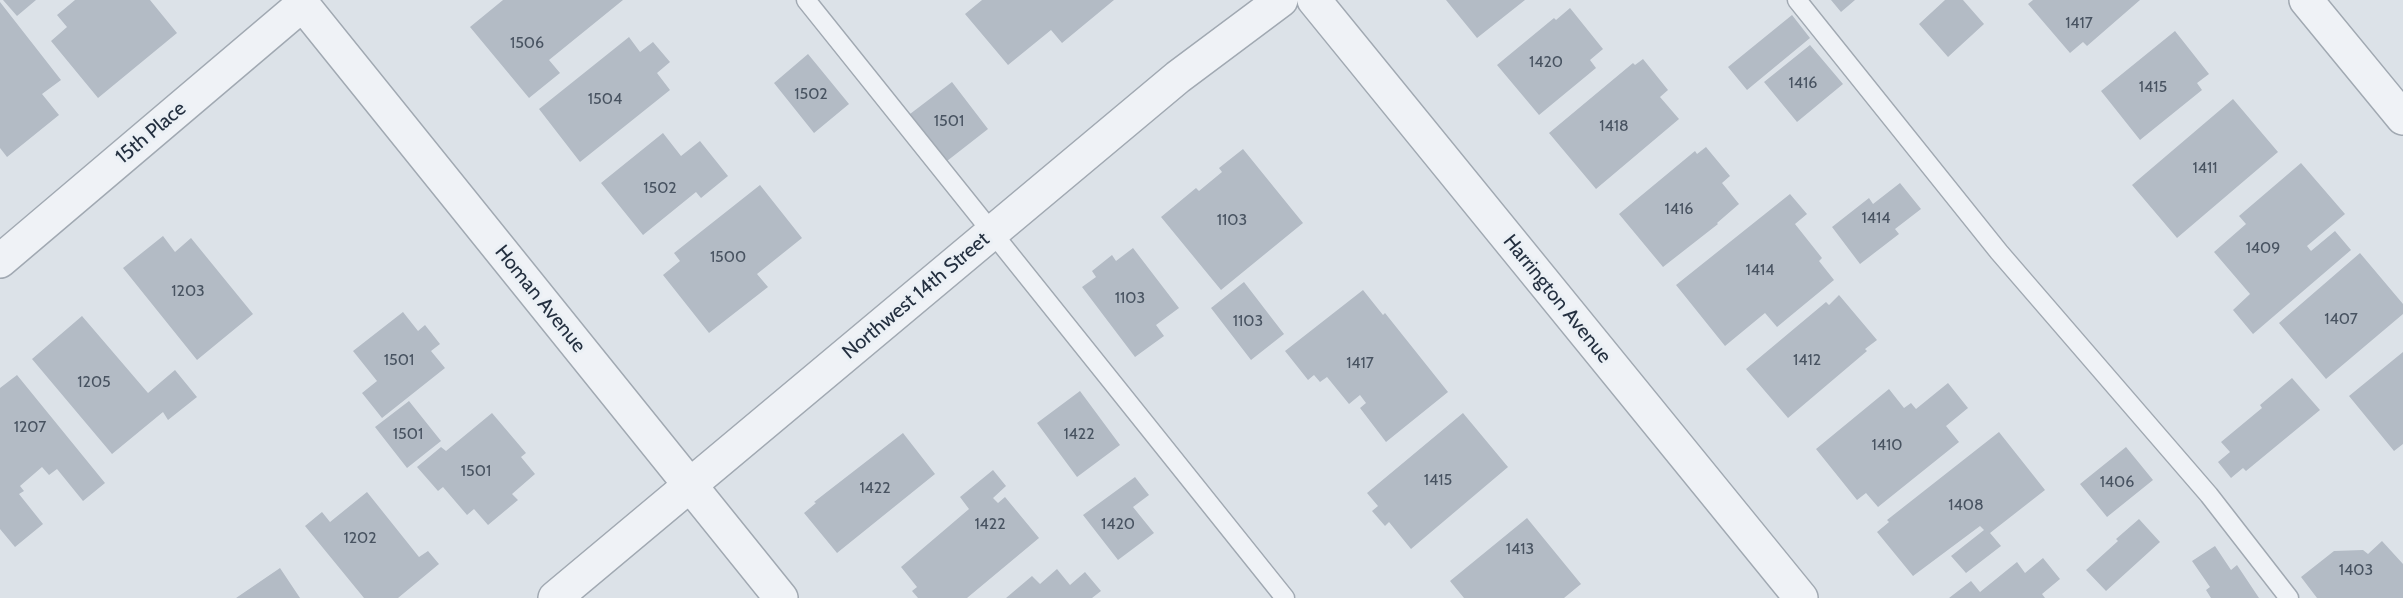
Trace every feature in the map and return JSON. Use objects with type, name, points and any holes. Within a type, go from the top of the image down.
[{"type":"street","name":"Northwest 14th Street","points":[[555,598],[1178,77],[1281,0]]},
{"type":"street","name":"Harrington Avenue","points":[[1314,0],[1801,598]]},
{"type":"street","points":[[2306,0],[2403,118]]},
{"type":"street","name":"15th Place","points":[[0,261],[301,2]]},
{"type":"street","name":"Homan Avenue","points":[[301,2],[781,598]]},
{"type":"lane","points":[[806,0],[1284,598]]},
{"type":"lane","points":[[1797,0],[1999,252],[2209,495],[2289,598]]},
{"type":"building","points":[[3,0],[36,0],[17,16]]},
{"type":"building","points":[[75,0],[150,0],[177,33],[98,98],[51,41],[67,27],[57,15]]},
{"type":"building","points":[[503,0],[623,0],[549,60],[560,73],[529,98],[470,27]]},
{"type":"building","points":[[982,0],[1114,0],[1062,43],[1051,30],[1008,65],[965,14]]},
{"type":"building","points":[[1446,0],[1525,0],[1477,38]]},
{"type":"building","points":[[1831,0],[1855,0],[1841,12]]},
{"type":"building","points":[[1945,0],[1963,0],[1984,24],[1948,57],[1919,24]]},
{"type":"building","points":[[2033,0],[2140,0],[2087,46],[2083,42],[2070,53],[2028,4]]},
{"type":"building","points":[[0,2],[61,80],[42,94],[59,115],[7,157],[0,148]]},
{"type":"building","points":[[1570,8],[1603,49],[1590,60],[1596,68],[1539,115],[1497,65],[1554,18],[1556,20]]},
{"type":"building","points":[[1792,15],[1810,38],[1747,90],[1728,67]]},
{"type":"building","points":[[2175,31],[2209,74],[2197,83],[2202,90],[2140,140],[2101,91]]},
{"type":"building","points":[[629,37],[640,52],[653,42],[670,62],[657,73],[670,90],[580,162],[539,109]]},
{"type":"building","points":[[1810,45],[1843,84],[1797,122],[1764,82]]},
{"type":"building","points":[[808,54],[849,104],[814,133],[774,83]]},
{"type":"building","points":[[1643,59],[1668,90],[1660,97],[1679,119],[1596,189],[1549,133],[1633,63],[1635,65]]},
{"type":"building","points":[[952,82],[988,129],[947,161],[910,114]]},
{"type":"building","points":[[2233,99],[2278,152],[2177,238],[2132,185]]},
{"type":"building","points":[[663,133],[681,156],[700,141],[728,176],[701,198],[696,192],[643,235],[601,183]]},
{"type":"building","points":[[1706,147],[1730,176],[1722,183],[1739,204],[1718,224],[1663,267],[1619,214],[1695,151],[1697,154]]},
{"type":"building","points":[[1243,149],[1303,223],[1221,290],[1161,217],[1196,188],[1199,191],[1222,172],[1219,168]]},
{"type":"building","points":[[2301,163],[2345,214],[2307,246],[2311,251],[2335,231],[2351,250],[2253,334],[2233,310],[2250,294],[2214,252],[2246,224],[2239,216]]},
{"type":"building","points":[[1900,183],[1921,209],[1895,229],[1899,234],[1860,264],[1832,227],[1869,198],[1873,204]]},
{"type":"building","points":[[760,185],[802,238],[757,274],[768,287],[709,333],[663,275],[680,261],[674,253]]},
{"type":"building","points":[[1790,194],[1807,214],[1795,224],[1822,258],[1819,261],[1834,280],[1777,327],[1765,313],[1725,346],[1676,285]]},
{"type":"building","points":[[163,236],[175,252],[191,238],[253,314],[197,360],[123,268]]},
{"type":"building","points":[[1133,248],[1179,308],[1156,325],[1164,336],[1135,357],[1082,287],[1096,277],[1092,271],[1112,255],[1116,261]]},
{"type":"building","points":[[2360,253],[2403,304],[2403,314],[2326,379],[2279,323]]},
{"type":"building","points":[[1244,282],[1284,334],[1251,360],[1211,308]]},
{"type":"building","points":[[1363,290],[1383,315],[1385,313],[1448,392],[1386,442],[1360,408],[1366,403],[1360,395],[1349,404],[1327,377],[1320,382],[1314,375],[1308,380],[1285,351]]},
{"type":"building","points":[[1839,295],[1877,340],[1788,418],[1746,369],[1826,302],[1829,305]]},
{"type":"building","points":[[403,312],[418,331],[425,325],[440,344],[431,351],[445,368],[382,418],[362,393],[377,381],[353,351]]},
{"type":"building","points":[[82,316],[148,393],[175,370],[197,397],[168,420],[163,412],[112,454],[32,359]]},
{"type":"building","points":[[2403,352],[2403,444],[2394,451],[2349,396]]},
{"type":"building","points":[[17,375],[105,483],[83,501],[57,469],[49,475],[42,467],[20,486],[24,491],[19,494],[43,524],[15,547],[0,529],[0,388]]},
{"type":"building","points":[[2292,378],[2320,410],[2246,471],[2243,468],[2231,478],[2218,462],[2230,452],[2221,442],[2262,408],[2260,405]]},
{"type":"building","points":[[1948,383],[1968,408],[1946,426],[1959,442],[1878,507],[1866,493],[1857,500],[1816,449],[1889,389],[1904,408],[1911,403],[1916,409]]},
{"type":"building","points":[[1080,391],[1120,445],[1077,477],[1037,423]]},
{"type":"building","points":[[409,401],[441,441],[407,468],[375,427]]},
{"type":"building","points":[[492,413],[526,453],[521,457],[535,474],[512,494],[518,500],[488,525],[474,509],[467,515],[443,487],[438,491],[417,467],[441,447],[446,451]]},
{"type":"building","points":[[1463,413],[1508,467],[1411,549],[1389,522],[1385,526],[1372,511],[1378,506],[1367,493]]},
{"type":"building","points":[[1999,432],[2045,490],[1990,533],[2001,546],[1966,573],[1951,556],[1984,530],[1980,526],[1913,576],[1877,532],[1889,522],[1887,520]]},
{"type":"building","points":[[903,433],[935,474],[837,553],[804,513],[816,503],[814,502]]},
{"type":"building","points":[[2126,447],[2153,480],[2107,517],[2080,484]]},
{"type":"building","points":[[993,470],[1006,486],[993,498],[998,503],[1005,497],[1039,538],[967,598],[918,598],[912,591],[917,587],[901,567],[969,509],[960,497]]},
{"type":"building","points":[[1135,477],[1149,495],[1133,507],[1154,533],[1118,560],[1083,515]]},
{"type":"building","points":[[367,492],[419,557],[428,551],[439,564],[398,598],[364,598],[305,526],[322,512],[330,522]]},
{"type":"building","points":[[1527,518],[1581,584],[1564,598],[1464,598],[1450,581]]},
{"type":"building","points":[[2139,519],[2160,542],[2106,591],[2086,570]]},
{"type":"building","points":[[2382,541],[2403,564],[2403,598],[2317,598],[2301,577],[2334,551],[2363,550],[2368,554]]},
{"type":"building","points":[[2215,546],[2231,570],[2237,565],[2259,598],[2211,598],[2206,590],[2210,587],[2192,561]]},
{"type":"building","points":[[2043,558],[2060,579],[2042,594],[2045,598],[1949,598],[1971,581],[1980,592],[2017,562],[2025,573]]},
{"type":"building","points":[[280,568],[300,598],[236,598]]},
{"type":"building","points":[[1057,569],[1070,585],[1085,572],[1101,591],[1092,598],[1006,598],[1032,576],[1040,584]]}]
